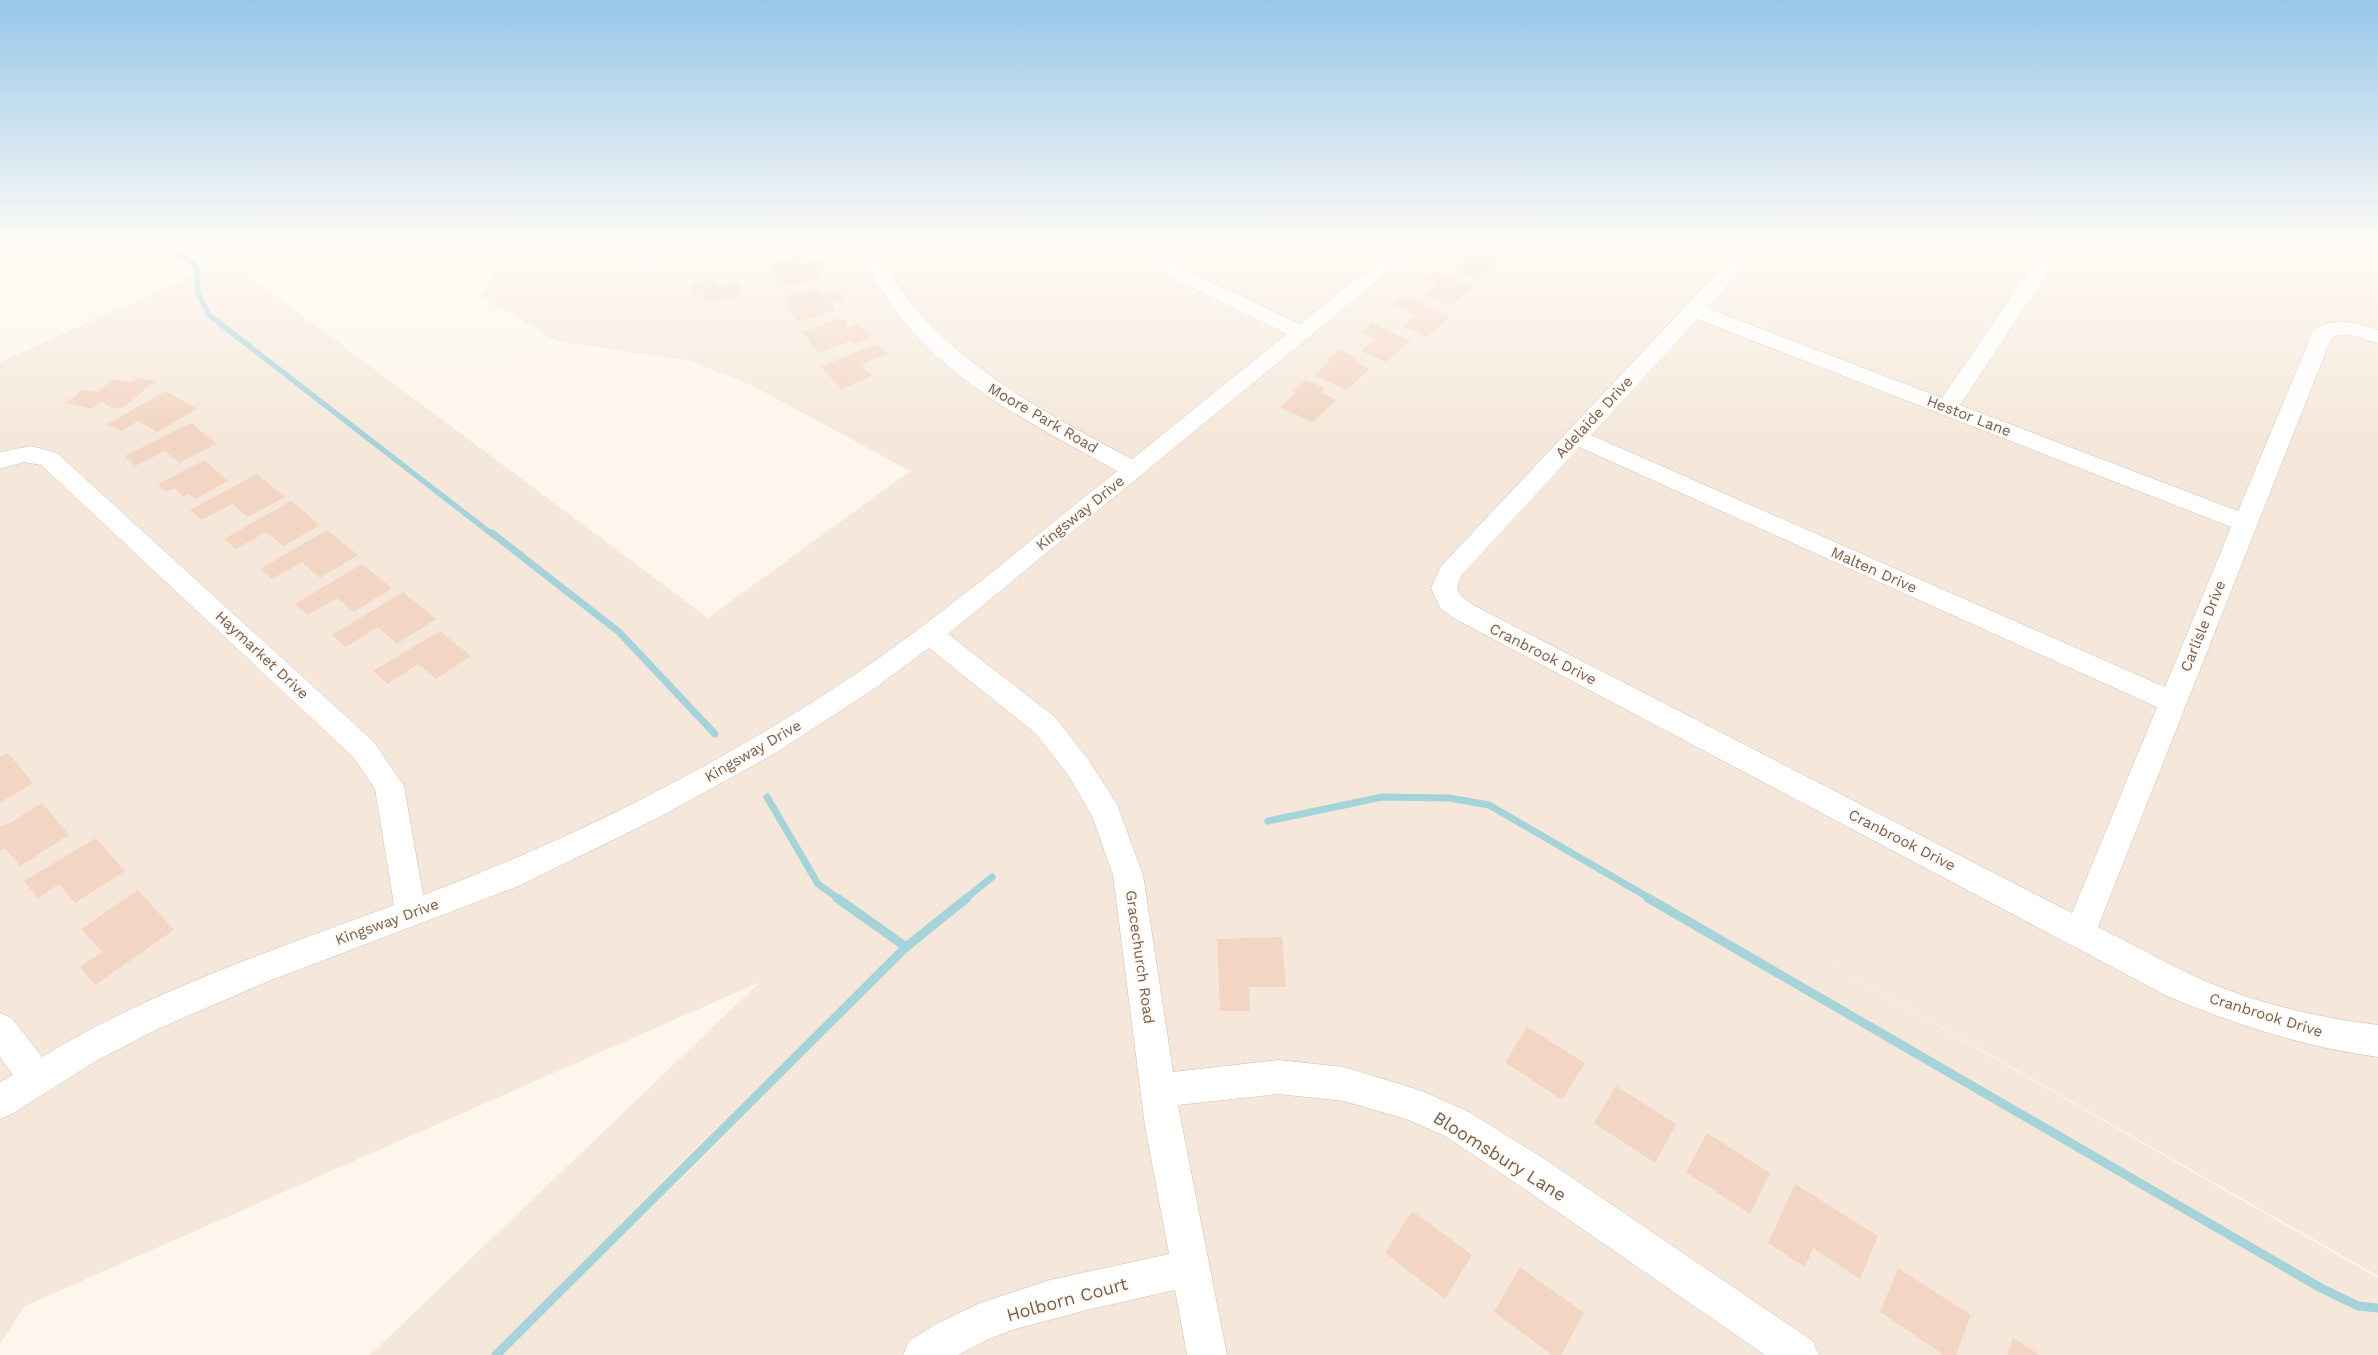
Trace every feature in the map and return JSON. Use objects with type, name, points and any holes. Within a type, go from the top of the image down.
[{"type":"street","name":"Moore Park Road","points":[[903,307],[957,363],[985,384],[1027,412],[1134,470]]},
{"type":"street","points":[[1248,307],[1302,333]]},
{"type":"street","name":"Kingsway Drive","points":[[0,1102],[37,1078],[148,1017],[257,971],[510,876],[714,775],[827,708],[929,634],[1334,307]]},
{"type":"street","name":"Adelaide Drive","points":[[1446,595],[1446,580],[1450,572],[1696,307]]},
{"type":"street","points":[[1947,408],[2015,307]]},
{"type":"street","name":"Hestor Lane","points":[[1693,310],[2244,523]]},
{"type":"street","name":"Carlisle Drive","points":[[2080,932],[2321,336],[2327,330],[2348,328],[2378,337]]},
{"type":"street","name":"Malten Drive","points":[[1576,437],[2173,702]]},
{"type":"street","name":"Haymarket Drive","points":[[0,461],[27,453],[49,459],[364,750],[389,786],[411,913]]},
{"type":"street","name":"Cranbrook Drive","points":[[1446,595],[1450,602],[1466,613],[2179,985],[2217,1002],[2296,1028],[2333,1036],[2378,1041]]},
{"type":"street","name":"Gracechurch Road","points":[[929,634],[1045,725],[1078,768],[1106,813],[1128,875],[1163,1126],[1207,1355]]},
{"type":"street","points":[[0,1029],[37,1078]]},
{"type":"street","name":"Bloomsbury Lane","points":[[1158,1090],[1278,1077],[1344,1084],[1410,1103],[1457,1124],[1530,1171],[1799,1355]]},
{"type":"street","name":"Holborn Court","points":[[923,1355],[940,1342],[1017,1309],[1190,1268]]},
{"type":"shaded area","points":[[122,307],[291,307],[708,618],[910,471],[753,386],[691,361],[556,341],[499,307],[2378,307],[2378,1276],[1781,936],[2378,1278],[2378,1355],[370,1355],[760,982],[25,1306],[0,1344],[0,362]]},
{"type":"building","points":[[789,307],[833,307],[835,311],[797,322]]},
{"type":"building","points":[[1397,307],[1430,307],[1451,316],[1427,337],[1403,326],[1415,315]]},
{"type":"building","points":[[840,318],[848,322],[847,328],[858,323],[871,337],[853,344],[850,341],[819,353],[802,332]]},
{"type":"building","points":[[1372,323],[1411,341],[1386,362],[1361,351],[1375,339],[1361,332]]},
{"type":"building","points":[[877,344],[888,354],[861,365],[872,376],[841,389],[821,366]]},
{"type":"building","points":[[1339,350],[1358,358],[1354,362],[1370,369],[1346,390],[1314,375],[1330,362],[1327,360]]},
{"type":"building","points":[[137,378],[155,381],[124,407],[111,409],[111,406],[105,405],[107,403],[100,402],[92,409],[66,403],[82,390],[97,392],[113,379],[132,382]]},
{"type":"building","points":[[1306,380],[1325,388],[1321,392],[1337,400],[1312,422],[1280,407],[1297,392],[1293,391]]},
{"type":"building","points":[[165,391],[197,409],[157,432],[138,421],[121,431],[108,424]]},
{"type":"building","points":[[191,423],[216,444],[179,463],[165,451],[135,466],[125,456]]},
{"type":"building","points":[[204,460],[228,481],[195,499],[189,494],[184,497],[174,488],[166,492],[158,484]]},
{"type":"building","points":[[257,474],[285,497],[248,517],[232,504],[202,520],[190,510]]},
{"type":"building","points":[[291,501],[320,525],[283,546],[266,532],[236,549],[224,539]]},
{"type":"building","points":[[327,530],[358,555],[320,578],[302,562],[272,579],[260,569]]},
{"type":"building","points":[[362,564],[392,588],[354,612],[337,598],[308,615],[295,604]]},
{"type":"building","points":[[403,592],[436,619],[397,644],[378,627],[346,647],[332,635]]},
{"type":"building","points":[[440,631],[471,656],[436,679],[418,664],[388,684],[373,671]]},
{"type":"building","points":[[8,753],[33,783],[0,803],[0,757]]},
{"type":"building","points":[[42,803],[69,835],[20,866],[5,848],[0,851],[0,827]]},
{"type":"building","points":[[96,838],[125,871],[75,903],[59,884],[38,898],[24,881]]},
{"type":"building","points":[[138,890],[174,930],[95,985],[80,967],[102,952],[81,929]]},
{"type":"building","points":[[1282,937],[1286,987],[1249,987],[1250,1011],[1220,1011],[1217,939]]},
{"type":"building","points":[[1527,1027],[1585,1063],[1562,1100],[1505,1062]]},
{"type":"building","points":[[1616,1086],[1676,1124],[1655,1163],[1594,1123]]},
{"type":"building","points":[[1707,1133],[1770,1173],[1750,1214],[1686,1172]]},
{"type":"building","points":[[1795,1184],[1878,1236],[1860,1279],[1813,1248],[1805,1267],[1768,1243]]},
{"type":"building","points":[[1412,1211],[1472,1255],[1445,1299],[1385,1253]]},
{"type":"building","points":[[1520,1267],[1584,1313],[1561,1355],[1552,1355],[1494,1312]]},
{"type":"building","points":[[1898,1268],[1971,1315],[1956,1355],[1944,1355],[1880,1312]]},
{"type":"building","points":[[2013,1338],[2040,1355],[2007,1355]]},
{"type":"waterway","points":[[205,307],[209,315],[493,535]]},
{"type":"waterway","points":[[492,533],[619,632],[715,734]]},
{"type":"waterway","points":[[767,797],[818,884],[839,899]]},
{"type":"waterway","points":[[1268,821],[1382,797],[1449,798],[1489,805],[1651,899]]},
{"type":"waterway","points":[[965,899],[992,877]]},
{"type":"waterway","points":[[837,898],[906,947]]},
{"type":"waterway","points":[[906,947],[967,898]]},
{"type":"waterway","points":[[1648,898],[2321,1288],[2358,1306],[2378,1308]]},
{"type":"waterway","points":[[496,1355],[906,947]]}]
